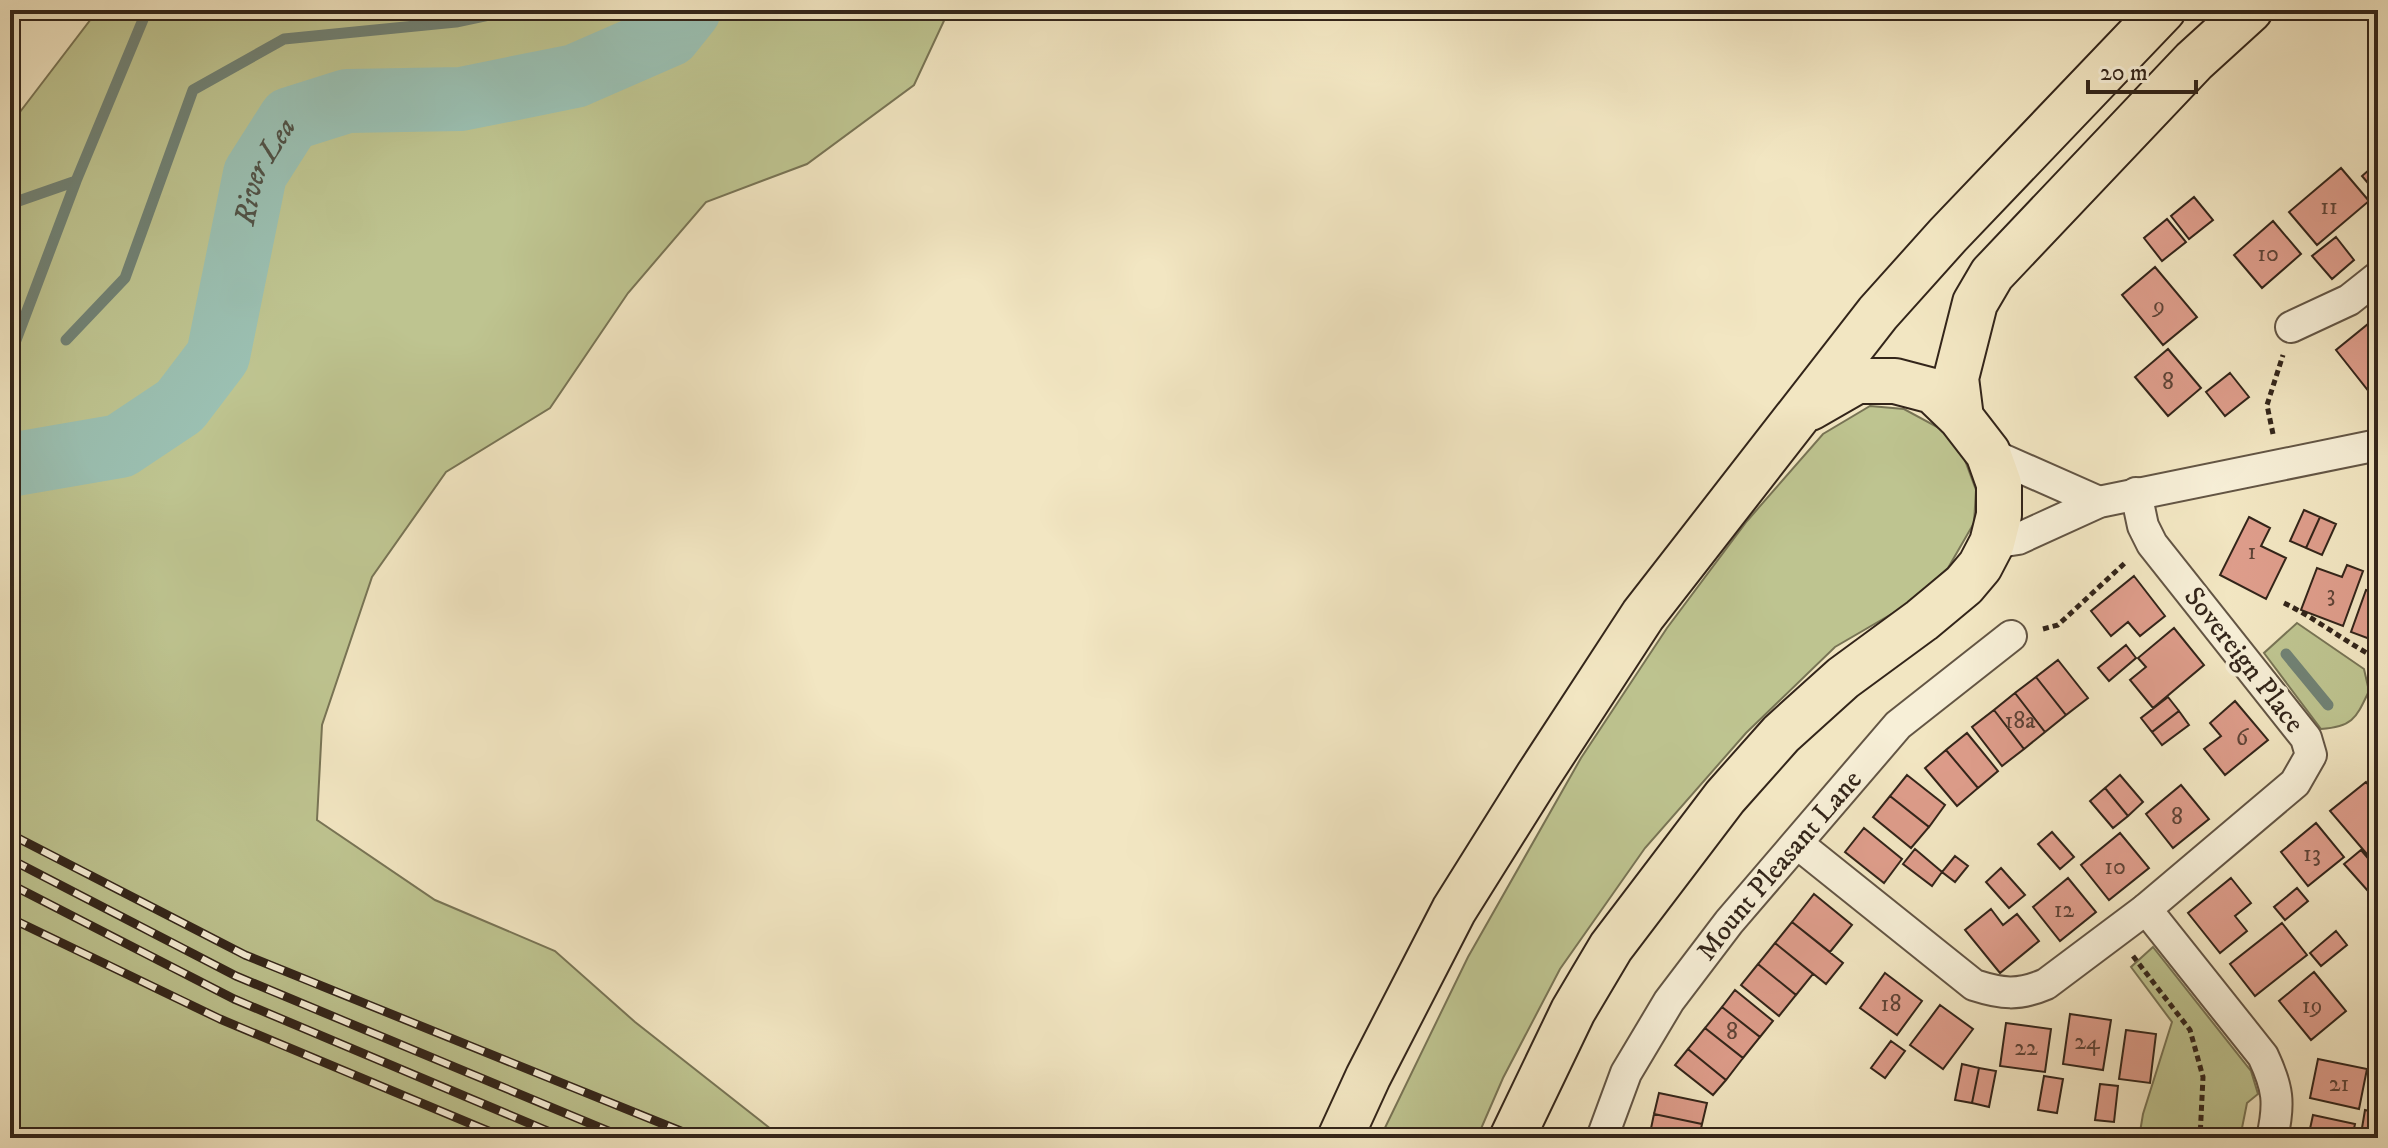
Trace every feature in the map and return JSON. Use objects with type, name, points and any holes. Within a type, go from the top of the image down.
[{"type":"highway","points":[[1340,1138],[1454,910],[1643,615],[1878,313],[1948,235],[2163,10]]},
{"type":"highway","points":[[1961,418],[1956,378],[1975,303],[1992,274],[2194,61],[2250,10]]},
{"type":"highway","points":[[1512,1138],[1573,1011],[1611,947],[1725,797],[1781,734],[1843,678],[1964,585],[1980,566],[1992,543],[1999,515],[1999,484],[1988,453],[1961,418],[1933,391],[1895,381],[1857,381],[1801,413]]},
{"type":"street","points":[[2291,327],[2349,300],[2378,277]]},
{"type":"street","points":[[1992,543],[2018,539],[2099,502],[2378,445]]},
{"type":"street","points":[[1988,453],[2099,502]]},
{"type":"street","name":"Sovereign Place","points":[[1798,844],[1974,985],[1998,993],[2026,992],[2046,984],[2146,909],[2295,783],[2311,755],[2306,738],[2152,544],[2143,526],[2136,493]]},
{"type":"street","name":"Mount Pleasant Lane","points":[[1602,1138],[1626,1073],[1669,1001],[1729,922],[1898,725],[2011,636]]},
{"type":"street","points":[[2146,909],[2263,1056],[2275,1080],[2278,1112],[2272,1138]]},
{"type":"path","points":[[2279,466],[2267,405],[2291,327]]},
{"type":"path","points":[[2011,636],[2058,625],[2129,559],[2152,544]]},
{"type":"path","points":[[2284,603],[2378,659]]},
{"type":"path","points":[[2114,932],[2190,1030],[2203,1077],[2200,1138]]},
{"type":"green space","points":[[90,10],[949,10],[914,85],[807,164],[706,202],[628,293],[550,408],[446,472],[372,577],[322,725],[317,820],[435,900],[555,951],[635,1022],[771,1129],[768,1138],[10,1138],[10,125],[94,15]]},
{"type":"green space","points":[[1870,406],[1904,409],[1941,429],[1963,455],[1976,490],[1974,523],[1948,568],[1907,605],[1835,647],[1746,733],[1645,848],[1560,969],[1503,1078],[1477,1138],[1380,1138],[1468,957],[1581,758],[1667,628],[1747,521],[1823,434]]},
{"type":"green space","points":[[2297,623],[2364,669],[2369,691],[2357,714],[2347,723],[2321,729],[2264,653]]},
{"type":"green space","points":[[2153,947],[2251,1071],[2258,1094],[2247,1103],[2240,1138],[2139,1138],[2143,1114],[2172,1022],[2131,967]]},
{"type":"building","points":[[2378,162],[2378,195],[2362,176]]},
{"type":"building","points":[[2341,168],[2369,201],[2317,245],[2289,212]]},
{"type":"building","points":[[2194,197],[2213,220],[2189,239],[2171,216]]},
{"type":"building","points":[[2167,219],[2186,242],[2162,261],[2144,238]]},
{"type":"building","points":[[2273,221],[2301,254],[2262,288],[2234,255]]},
{"type":"building","points":[[2336,237],[2354,260],[2332,279],[2312,256]]},
{"type":"building","points":[[2155,267],[2197,317],[2163,345],[2122,295]]},
{"type":"building","points":[[2368,324],[2378,336],[2378,395],[2374,398],[2336,350]]},
{"type":"building","points":[[2168,349],[2201,388],[2168,416],[2135,377]]},
{"type":"building","points":[[2230,373],[2249,397],[2225,416],[2206,392]]},
{"type":"building","points":[[2304,510],[2320,517],[2306,548],[2290,541]]},
{"type":"building","points":[[2249,517],[2270,528],[2261,546],[2286,558],[2266,599],[2220,575]]},
{"type":"building","points":[[2320,517],[2336,524],[2322,555],[2306,548]]},
{"type":"building","points":[[2347,565],[2363,571],[2343,626],[2301,610],[2317,568],[2342,577]]},
{"type":"building","points":[[2134,576],[2165,616],[2140,636],[2128,622],[2111,636],[2091,611]]},
{"type":"building","points":[[2366,590],[2378,594],[2378,642],[2351,632]]},
{"type":"building","points":[[2174,628],[2204,665],[2153,708],[2130,680],[2146,667],[2138,658]]},
{"type":"building","points":[[2126,645],[2136,658],[2109,681],[2098,668]]},
{"type":"building","points":[[2058,660],[2088,698],[2066,715],[2036,677]]},
{"type":"building","points":[[2036,677],[2066,715],[2045,732],[2015,693]]},
{"type":"building","points":[[2015,693],[2045,732],[2024,749],[1994,710]]},
{"type":"building","points":[[2168,697],[2179,711],[2152,732],[2141,718]]},
{"type":"building","points":[[2235,701],[2268,740],[2225,775],[2204,749],[2221,736],[2210,723]]},
{"type":"building","points":[[1994,710],[2024,749],[2002,766],[1972,727]]},
{"type":"building","points":[[2179,711],[2189,725],[2162,745],[2152,732]]},
{"type":"building","points":[[1967,733],[1998,771],[1978,788],[1946,750]]},
{"type":"building","points":[[1946,750],[1978,788],[1957,806],[1925,768]]},
{"type":"building","points":[[1907,775],[1945,805],[1929,827],[1890,796]]},
{"type":"building","points":[[2120,775],[2143,802],[2128,816],[2105,788]]},
{"type":"building","points":[[2366,782],[2378,798],[2378,855],[2372,860],[2330,811]]},
{"type":"building","points":[[2181,785],[2209,819],[2173,848],[2146,814]]},
{"type":"building","points":[[2105,788],[2128,816],[2113,828],[2090,801]]},
{"type":"building","points":[[1890,796],[1929,827],[1911,848],[1873,817]]},
{"type":"building","points":[[2316,823],[2344,857],[2308,886],[2281,852]]},
{"type":"building","points":[[1864,828],[1902,859],[1884,883],[1845,852]]},
{"type":"building","points":[[2052,832],[2074,857],[2060,869],[2038,844]]},
{"type":"building","points":[[2120,833],[2149,868],[2109,900],[2081,865]]},
{"type":"building","points":[[1915,849],[1942,872],[1932,886],[1903,864]]},
{"type":"building","points":[[2361,850],[2378,870],[2378,882],[2368,891],[2344,864]]},
{"type":"building","points":[[1955,856],[1968,866],[1955,882],[1942,872]]},
{"type":"building","points":[[2001,868],[2025,895],[2009,908],[1986,882]]},
{"type":"building","points":[[2068,878],[2096,912],[2060,941],[2033,907]]},
{"type":"building","points":[[2231,878],[2251,903],[2235,916],[2247,931],[2220,953],[2188,913]]},
{"type":"building","points":[[2297,888],[2308,901],[2285,920],[2274,907]]},
{"type":"building","points":[[1814,894],[1852,925],[1830,952],[1792,922]]},
{"type":"building","points":[[1991,909],[2003,925],[2017,914],[2039,941],[2000,973],[1965,930]]},
{"type":"building","points":[[1792,922],[1843,963],[1826,984],[1775,943]]},
{"type":"building","points":[[2282,923],[2307,955],[2255,996],[2230,964]]},
{"type":"building","points":[[2336,931],[2347,945],[2321,966],[2310,953]]},
{"type":"building","points":[[1775,943],[1813,974],[1796,995],[1758,964]]},
{"type":"building","points":[[1758,964],[1796,995],[1779,1016],[1741,985]]},
{"type":"building","points":[[2314,972],[2346,1011],[2311,1040],[2279,1001]]},
{"type":"building","points":[[1885,973],[1922,1001],[1897,1035],[1860,1008]]},
{"type":"building","points":[[1735,990],[1773,1021],[1760,1037],[1722,1007]]},
{"type":"building","points":[[1940,1005],[1973,1029],[1943,1069],[1910,1045]]},
{"type":"building","points":[[1722,1007],[1760,1037],[1743,1058],[1705,1028]]},
{"type":"building","points":[[2070,1014],[2111,1020],[2103,1070],[2063,1064]]},
{"type":"building","points":[[2006,1023],[2051,1029],[2045,1072],[2000,1066]]},
{"type":"building","points":[[1705,1028],[1743,1058],[1726,1080],[1688,1049]]},
{"type":"building","points":[[2126,1030],[2156,1034],[2150,1083],[2119,1079]]},
{"type":"building","points":[[1891,1041],[1905,1051],[1885,1078],[1871,1068]]},
{"type":"building","points":[[1688,1049],[1726,1080],[1713,1095],[1675,1065]]},
{"type":"building","points":[[2318,1059],[2367,1069],[2359,1109],[2310,1098]]},
{"type":"building","points":[[1962,1064],[1979,1068],[1972,1103],[1955,1100]]},
{"type":"building","points":[[1979,1068],[1996,1071],[1989,1107],[1972,1103]]},
{"type":"building","points":[[2044,1076],[2063,1079],[2057,1113],[2038,1110]]},
{"type":"building","points":[[2100,1084],[2118,1086],[2114,1122],[2095,1120]]},
{"type":"building","points":[[1659,1093],[1707,1103],[1702,1124],[1654,1114]]},
{"type":"building","points":[[2365,1110],[2378,1113],[2378,1131],[2362,1128]]},
{"type":"building","points":[[1654,1114],[1702,1124],[1699,1138],[1649,1138]]},
{"type":"building","points":[[2313,1115],[2355,1124],[2352,1138],[2308,1138]]},
{"type":"waterway","points":[[10,356],[76,181],[147,10]]},
{"type":"waterway","points":[[66,340],[125,278],[193,90],[284,39],[456,22],[513,10]]},
{"type":"waterway","name":"River Lea","points":[[10,465],[120,446],[180,406],[218,356],[255,174],[290,119],[347,101],[461,99],[575,76],[669,35],[689,10]]},
{"type":"waterway","points":[[10,204],[76,181]]},
{"type":"waterway","points":[[2286,654],[2328,705]]},
{"type":"railway","points":[[10,834],[245,955],[698,1138]]},
{"type":"railway","points":[[10,859],[236,976],[625,1138]]},
{"type":"railway","points":[[10,884],[234,999],[564,1138]]},
{"type":"railway","points":[[10,918],[220,1019],[505,1138]]}]
